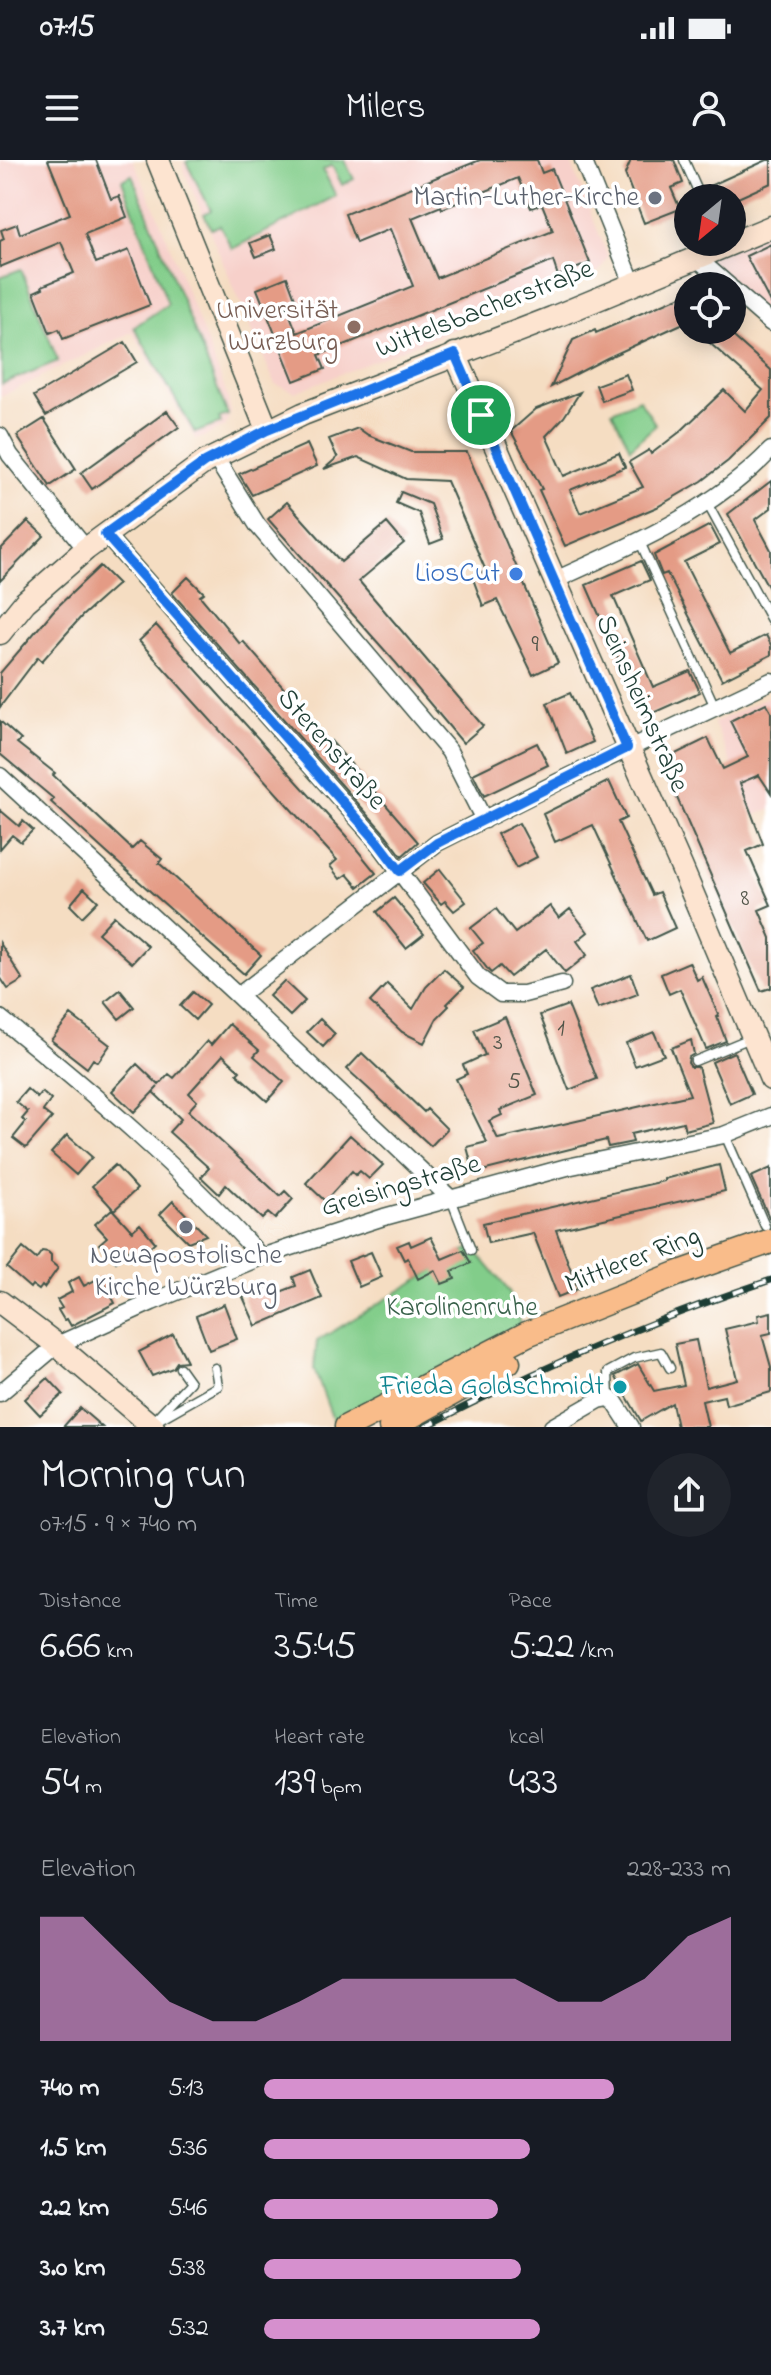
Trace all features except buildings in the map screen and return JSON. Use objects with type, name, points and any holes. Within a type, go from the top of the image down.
[{"type":"main road","name":"Mittlerer Ring","points":[[347,1427],[527,1334],[768,1234]]},
{"type":"main road","name":"Mittlerer Ring","points":[[391,1427],[532,1349],[681,1288],[771,1257]]},
{"type":"street","points":[[158,160],[267,430]]},
{"type":"street","points":[[583,160],[633,284]]},
{"type":"street","name":"Wittelsbacherstraße","points":[[746,236],[771,227]]},
{"type":"street","name":"Wittelsbacherstraße","points":[[0,633],[25,602],[86,549],[160,492],[215,457],[267,430],[703,256]]},
{"type":"street","points":[[698,259],[713,272]]},
{"type":"street","points":[[746,301],[771,323]]},
{"type":"street","name":"Seinsheimstraße","points":[[455,354],[627,748],[761,1042],[771,1079]]},
{"type":"street","points":[[0,436],[5,458],[86,549]]},
{"type":"street","points":[[553,581],[640,542],[706,503],[747,475],[771,450]]},
{"type":"street","points":[[215,457],[258,526],[449,751],[484,820]]},
{"type":"street","name":"Sterenstraße","points":[[105,534],[367,830],[478,977],[501,994],[524,994],[562,984]]},
{"type":"street","points":[[238,996],[437,843],[627,748],[771,681]]},
{"type":"street","points":[[0,776],[451,1199]]},
{"type":"street","points":[[0,1018],[135,1131],[235,1227],[261,1257]]},
{"type":"street","name":"Greisingstraße","points":[[0,1393],[57,1345],[261,1257],[384,1217],[567,1167],[724,1135],[771,1116]]},
{"type":"street","points":[[0,1302],[57,1345],[152,1426]]},
{"type":"street","points":[[552,1427],[599,1400],[609,1398],[631,1427]]},
{"type":"lane","points":[[684,160],[695,184]]},
{"type":"lane","points":[[706,503],[771,620]]},
{"type":"lane","points":[[640,542],[715,707]]},
{"type":"lane","points":[[695,1061],[761,1042]]},
{"type":"lane","points":[[724,1135],[768,1234]]},
{"type":"lane","points":[[451,1199],[471,1250]]},
{"type":"lane","points":[[609,1398],[608,1372],[634,1358],[661,1352],[670,1368]]},
{"type":"lane","points":[[152,1426],[190,1382],[180,1368]]},
{"type":"lane","points":[[152,1426],[218,1386],[215,1368]]},
{"type":"shaded area","points":[[0,160],[133,160],[157,213],[226,392],[231,412],[225,427],[196,440],[132,332],[0,397]]},
{"type":"shaded area","name":"Universität Würzburg","points":[[185,160],[570,160],[608,257],[600,271],[295,392],[275,384],[182,166]]},
{"type":"shaded area","points":[[771,225],[771,322],[746,300],[746,272],[715,272],[698,257],[746,256],[746,236]]},
{"type":"shaded area","points":[[771,695],[771,809],[754,816],[714,723]]},
{"type":"green space","points":[[344,160],[354,179],[342,185],[332,165],[323,170],[336,196],[232,249],[220,225],[211,229],[204,214],[211,210],[186,162]]},
{"type":"green space","points":[[132,175],[228,415],[219,418],[221,423],[195,433],[134,327],[168,304],[122,180]]},
{"type":"green space","points":[[21,269],[58,361],[2,384],[0,277]]},
{"type":"green space","points":[[639,399],[656,425],[630,448],[612,411]]},
{"type":"green space","name":"Karolinenruhe","points":[[472,1247],[509,1291],[523,1332],[389,1391],[333,1420],[314,1369],[317,1341]]},
{"type":"railway","points":[[425,1427],[595,1347],[771,1280]]},
{"type":"place","name":"Martin-Luther-Kirche","points":[[655,198]]},
{"type":"place","name":"Universität Würzburg","points":[[354,327]]},
{"type":"place","name":"LiosCut","points":[[516,574]]},
{"type":"place","name":"Neuapostolische Kirche Würzburg","points":[[186,1227]]},
{"type":"place","name":"Frieda Goldschmidt","points":[[620,1387]]},
{"type":"route","points":[[455,354],[481,415],[627,748],[437,843],[400,871],[378,842],[105,534],[205,462],[267,430],[455,354]]}]
